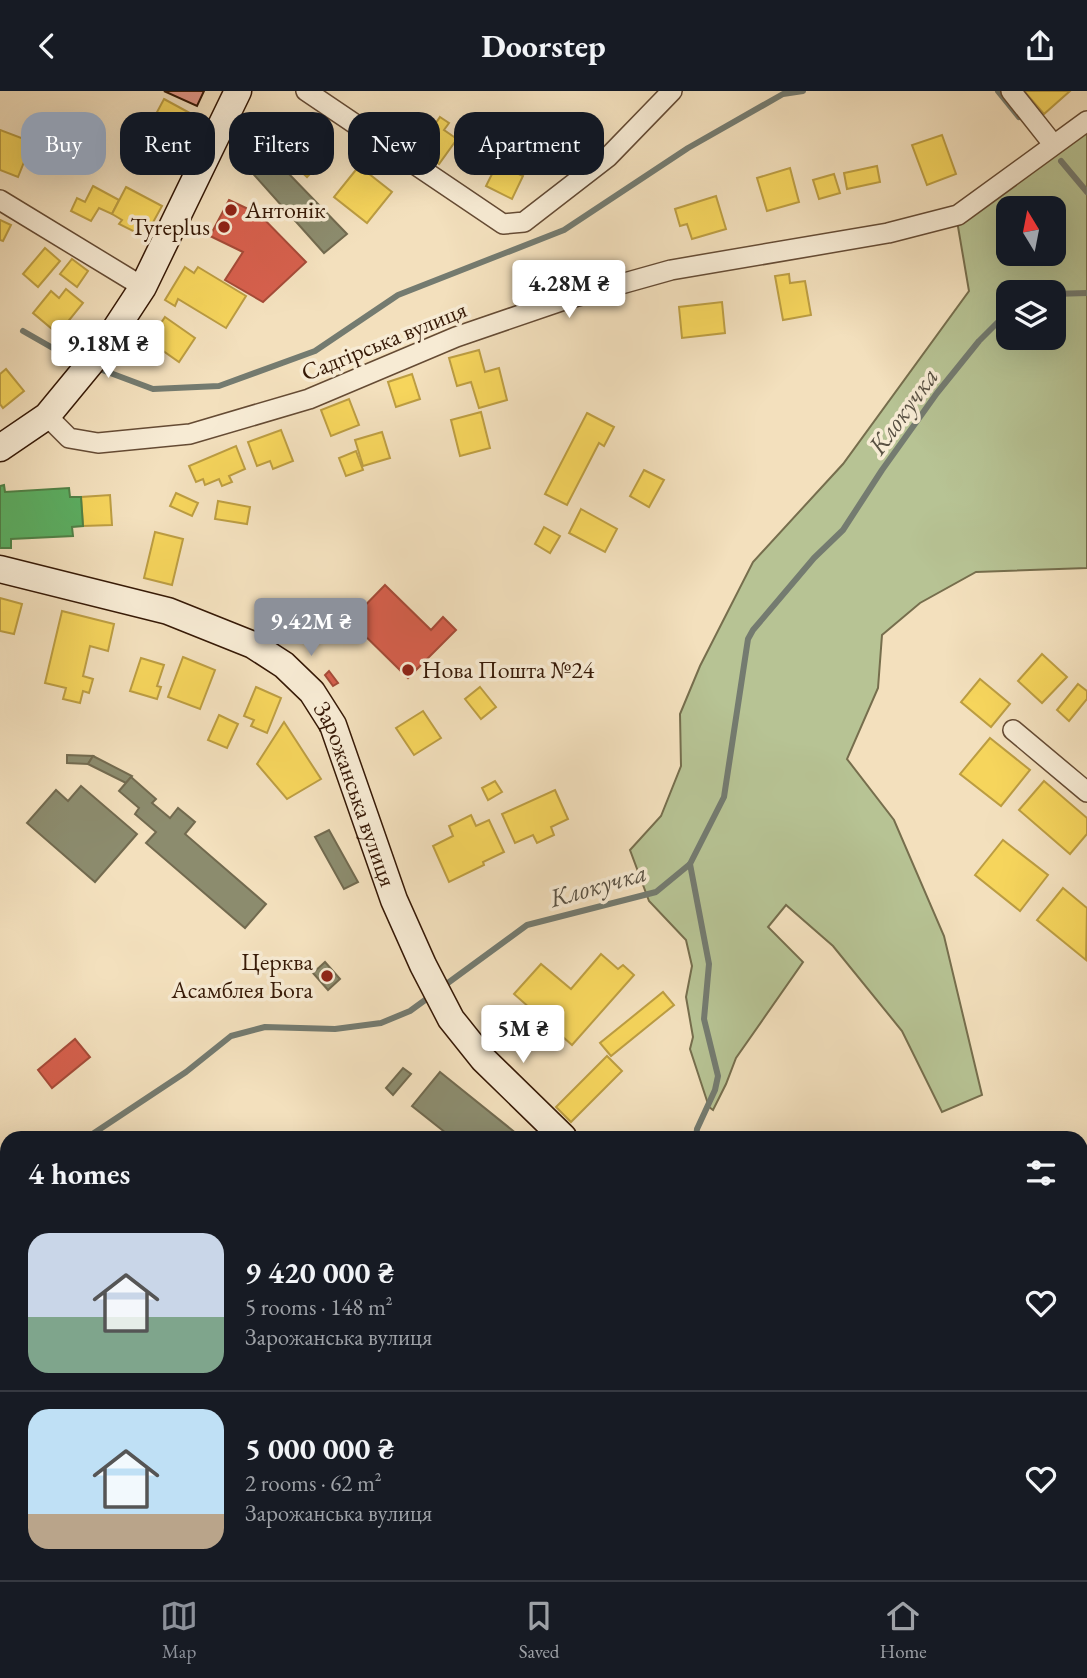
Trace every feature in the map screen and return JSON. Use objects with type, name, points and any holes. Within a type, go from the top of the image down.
[{"type":"street","points":[[0,449],[47,417],[103,348],[143,286],[238,91]]},
{"type":"street","points":[[306,91],[503,224],[524,222],[608,157],[672,91]]},
{"type":"street","points":[[1011,91],[1053,144]]},
{"type":"street","name":"Садгірська вулиця","points":[[47,417],[69,438],[98,443],[190,434],[309,399],[456,337],[564,300],[671,270],[888,233],[958,215],[1087,121]]},
{"type":"street","points":[[0,200],[143,286]]},
{"type":"street","name":"Зарожанська вулиця","points":[[0,569],[168,611],[253,645],[284,665],[313,692],[334,725],[389,887],[423,965],[451,1019],[483,1059],[557,1131]]},
{"type":"street","points":[[1013,730],[1087,792]]},
{"type":"green space","points":[[1087,119],[1087,568],[976,572],[920,603],[882,635],[878,688],[847,759],[894,820],[944,936],[982,1095],[942,1112],[902,1031],[833,946],[786,905],[768,927],[803,962],[736,1058],[713,1110],[709,1107],[690,1049],[693,1037],[686,997],[692,966],[686,940],[649,901],[630,850],[661,816],[681,766],[680,714],[700,666],[753,562],[843,464],[969,291],[956,215]]},
{"type":"building: Homes","points":[[1024,91],[1070,91],[1044,114]]},
{"type":"building: Homes","points":[[164,99],[188,112],[157,112]]},
{"type":"building: Homes","points":[[440,117],[449,123],[444,130],[454,137],[454,143],[440,163]]},
{"type":"building: Homes","points":[[0,130],[21,138],[21,170],[18,177],[0,170]]},
{"type":"building: Homes","points":[[942,135],[956,174],[927,185],[912,145]]},
{"type":"building: Homes","points":[[877,166],[880,182],[847,189],[844,173]]},
{"type":"building: Homes","points":[[790,168],[799,202],[767,211],[757,178]]},
{"type":"building: Homes","points":[[834,174],[840,193],[819,199],[813,180]]},
{"type":"building: Homes","points":[[352,175],[370,175],[392,192],[367,223],[334,197]]},
{"type":"building: Homes","points":[[492,175],[523,176],[512,199],[486,186]]},
{"type":"building: Homes","points":[[93,186],[119,200],[112,214],[99,208],[91,221],[71,211],[77,198],[85,202]]},
{"type":"building: Homes","points":[[126,187],[162,206],[145,237],[119,224],[122,220],[112,214]]},
{"type":"building: Homes","points":[[716,196],[726,229],[692,239],[687,224],[680,226],[675,209]]},
{"type":"building: Homes","points":[[0,220],[11,225],[3,241],[0,240]]},
{"type":"building: Homes","points":[[45,248],[60,261],[38,287],[23,274]]},
{"type":"building: Homes","points":[[72,259],[88,271],[77,287],[60,274]]},
{"type":"building: Homes","points":[[185,267],[194,273],[198,267],[246,296],[226,328],[178,299],[175,306],[165,300]]},
{"type":"building: Homes","points":[[789,274],[790,283],[805,281],[811,315],[783,320],[775,276]]},
{"type":"building: Homes","points":[[66,289],[83,303],[58,334],[33,313],[51,291],[59,298]]},
{"type":"building: Homes","points":[[722,302],[725,333],[682,338],[679,307]]},
{"type":"building: Homes","points":[[165,317],[195,338],[179,362],[149,341]]},
{"type":"building: Homes","points":[[479,350],[485,372],[499,368],[507,400],[479,408],[471,382],[457,386],[449,358]]},
{"type":"building: Homes","points":[[6,369],[24,391],[3,408],[0,404],[0,374]]},
{"type":"building: Homes","points":[[412,374],[420,399],[396,407],[388,382]]},
{"type":"building: Homes","points":[[349,399],[359,425],[331,436],[321,410]]},
{"type":"building: Homes","points":[[481,412],[490,448],[460,456],[451,420]]},
{"type":"building: Homes","points":[[587,413],[614,427],[604,446],[599,443],[567,505],[545,494]]},
{"type":"building: Homes","points":[[281,430],[293,461],[273,469],[270,461],[257,466],[248,442]]},
{"type":"building: Homes","points":[[382,432],[390,458],[363,466],[355,440]]},
{"type":"building: Homes","points":[[236,446],[245,469],[229,476],[232,482],[222,486],[219,479],[205,485],[203,479],[196,482],[189,466]]},
{"type":"building: Homes","points":[[356,451],[363,470],[346,476],[339,458]]},
{"type":"building: Homes","points":[[644,470],[664,480],[649,507],[630,496]]},
{"type":"building: Homes","points":[[176,493],[198,503],[192,516],[170,506]]},
{"type":"building: Homes","points":[[110,495],[112,525],[83,526],[81,497]]},
{"type":"building: Homes","points":[[218,501],[250,507],[247,524],[215,519]]},
{"type":"building: Homes","points":[[581,509],[617,529],[605,552],[569,533]]},
{"type":"building: Homes","points":[[544,527],[560,536],[550,553],[535,544]]},
{"type":"building: Homes","points":[[155,532],[183,539],[172,585],[144,578]]},
{"type":"building: Homes","points":[[0,598],[22,604],[14,634],[0,631]]},
{"type":"building: Homes","points":[[62,611],[114,624],[108,651],[90,646],[83,676],[93,679],[89,693],[83,691],[80,703],[63,699],[66,688],[45,683]]},
{"type":"building: Homes","points":[[1042,654],[1067,677],[1042,703],[1018,681]]},
{"type":"building: Homes","points":[[183,657],[215,670],[200,709],[168,697]]},
{"type":"building: Homes","points":[[141,658],[164,665],[157,686],[161,687],[157,699],[130,691]]},
{"type":"building: Homes","points":[[980,679],[1010,704],[991,727],[961,702]]},
{"type":"building: Homes","points":[[1078,684],[1087,691],[1087,699],[1069,721],[1057,710]]},
{"type":"building: Homes","points":[[256,687],[281,698],[267,733],[251,726],[254,720],[244,716]]},
{"type":"building: Homes","points":[[480,687],[496,707],[481,719],[465,699]]},
{"type":"building: Homes","points":[[423,711],[441,738],[414,755],[396,728]]},
{"type":"building: Homes","points":[[219,715],[238,724],[227,748],[208,740]]},
{"type":"building: Homes","points":[[284,722],[321,779],[287,799],[257,764]]},
{"type":"building: Homes","points":[[990,738],[1030,770],[1001,806],[960,774]]},
{"type":"building: Homes","points":[[495,781],[502,792],[488,800],[482,788]]},
{"type":"building: Homes","points":[[1044,781],[1087,818],[1087,834],[1070,854],[1019,810]]},
{"type":"building: Homes","points":[[555,790],[568,819],[551,827],[554,835],[537,843],[533,835],[515,843],[502,814]]},
{"type":"building: Homes","points":[[471,815],[476,826],[489,820],[504,852],[449,882],[433,846],[453,836],[449,826]]},
{"type":"building: Homes","points":[[1003,840],[1048,875],[1020,911],[975,875]]},
{"type":"building: Homes","points":[[1063,888],[1087,908],[1086,960],[1037,920]]},
{"type":"building: Homes","points":[[601,954],[618,969],[623,965],[634,975],[572,1045],[554,1029],[549,1035],[534,1022],[539,1016],[514,994],[541,964],[571,989]]},
{"type":"building: Homes","points":[[663,992],[674,1005],[611,1056],[600,1043]]},
{"type":"building: Homes","points":[[607,1056],[622,1071],[571,1122],[556,1107]]},
{"type":"building: Shops","points":[[229,200],[259,214],[306,262],[263,302],[225,280],[243,252],[210,236]]},
{"type":"building: Shops","points":[[385,585],[431,630],[443,617],[456,630],[408,678],[350,621]]},
{"type":"building: Shops","points":[[329,671],[338,683],[333,686],[325,675]]},
{"type":"building: Shops","points":[[75,1039],[90,1057],[52,1088],[38,1070]]},
{"type":"building: Public","points":[[4,485],[5,492],[69,488],[70,497],[81,497],[83,526],[72,527],[73,536],[11,539],[11,548],[0,548],[0,486]]},
{"type":"building: Industry","points":[[254,175],[290,175],[347,234],[324,253]]},
{"type":"building: Industry","points":[[67,755],[93,756],[88,764],[67,763]]},
{"type":"building: Industry","points":[[93,756],[132,776],[126,783],[88,764]]},
{"type":"building: Industry","points":[[131,777],[156,799],[152,803],[170,818],[178,808],[195,822],[185,834],[266,904],[245,928],[146,843],[156,832],[135,814],[139,808],[119,791]]},
{"type":"building: Industry","points":[[81,786],[137,834],[95,882],[27,823],[56,790],[68,801]]},
{"type":"building: Industry","points":[[329,830],[358,882],[344,889],[315,837]]},
{"type":"building: Industry","name":"Церква Асамблея Бога","points":[[325,962],[340,979],[328,990],[313,973]]},
{"type":"building: Industry","points":[[403,1068],[411,1074],[393,1095],[386,1088]]},
{"type":"building: Industry","points":[[440,1072],[513,1131],[443,1131],[412,1106]]},
{"type":"building: Other","points":[[164,91],[204,91],[197,106]]},
{"type":"waterway","points":[[97,368],[153,389],[219,386],[315,351],[398,295],[564,230],[688,148],[783,94],[803,91]]},
{"type":"waterway","points":[[998,91],[1019,117]]},
{"type":"waterway","points":[[1061,161],[1087,192]]},
{"type":"waterway","name":"Клокучка","points":[[1066,294],[1087,293]]},
{"type":"waterway","name":"Клокучка","points":[[441,988],[527,925],[656,892],[690,864],[724,797],[748,639],[753,630],[814,558],[843,530],[937,393],[996,324]]},
{"type":"waterway","points":[[23,331],[65,355],[84,362]]},
{"type":"waterway","points":[[690,864],[709,964],[704,1019],[718,1076],[715,1090],[697,1131]]},
{"type":"waterway","name":"Клокучка","points":[[97,1131],[186,1072],[231,1036],[265,1027],[335,1029],[381,1023],[410,1011],[432,995]]},
{"type":"place","name":"Антонік","points":[[231,210]]},
{"type":"place","name":"Tyreplus","points":[[224,227]]},
{"type":"place","name":"Нова Пошта №24","points":[[408,670]]},
{"type":"place","name":"Церква Асамблея Бога","points":[[327,976]]}]
